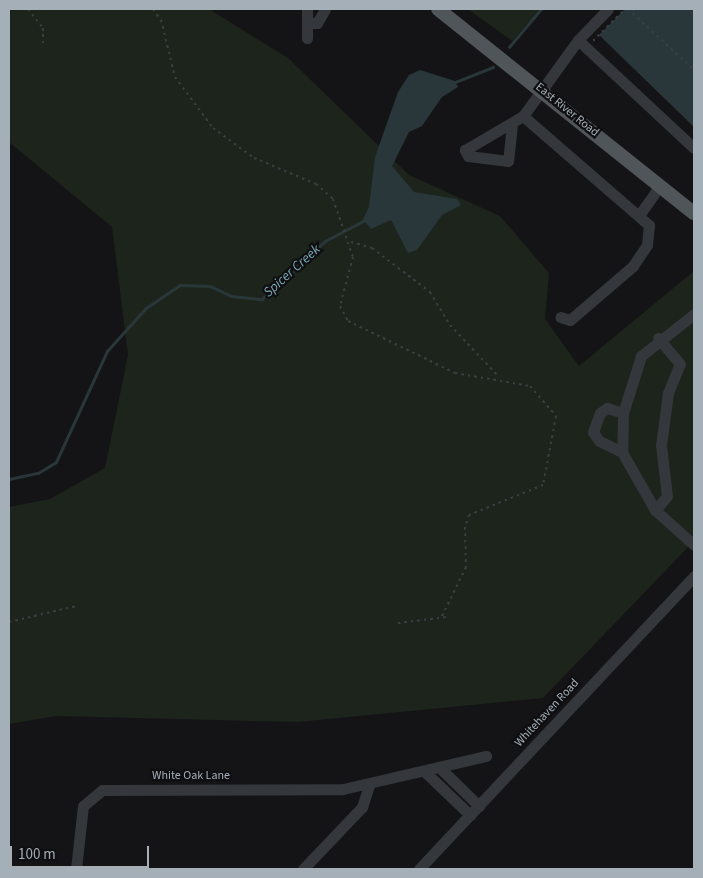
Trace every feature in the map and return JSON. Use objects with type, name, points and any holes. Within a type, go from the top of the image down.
[{"type":"main road","name":"East River Road","points":[[440,9],[694,213]]},
{"type":"street","points":[[307,9],[307,38]]},
{"type":"street","points":[[307,23],[317,23],[325,9]]},
{"type":"street","points":[[512,124],[523,116],[541,90],[582,44],[608,9]]},
{"type":"street","points":[[582,44],[694,148]]},
{"type":"street","points":[[523,116],[640,214],[649,225],[647,245],[633,266],[570,320],[560,317]]},
{"type":"street","points":[[640,214],[660,185]]},
{"type":"street","points":[[694,314],[658,338],[641,356],[623,413],[622,452],[655,510],[694,545]]},
{"type":"street","points":[[655,510],[667,496],[661,445],[668,393],[680,364],[658,338]]},
{"type":"street","points":[[622,452],[599,441],[593,432],[600,413],[607,408],[623,413]]},
{"type":"street","name":"Whitehaven Road","points":[[419,869],[694,576]]},
{"type":"street","name":"White Oak Lane","points":[[76,869],[83,806],[102,790],[369,786],[486,756]]},
{"type":"street","points":[[439,768],[479,806]]},
{"type":"street","points":[[424,771],[470,815]]},
{"type":"street","points":[[304,869],[362,807],[369,786]]},
{"type":"path","points":[[28,9],[43,28],[42,43]]},
{"type":"path","points":[[153,9],[161,20],[175,77],[213,128],[254,158],[320,187],[333,199],[351,242],[352,262],[340,301],[341,314],[351,324],[455,373],[498,377],[535,389],[556,416],[543,485],[469,515],[465,527],[466,567],[441,618]]},
{"type":"path","points":[[582,44],[626,9],[694,70]]},
{"type":"path","points":[[351,242],[372,248],[430,292],[450,325],[498,377]]},
{"type":"path","points":[[414,354],[415,350]]},
{"type":"path","points":[[9,622],[76,606]]},
{"type":"path","points":[[398,623],[447,617]]},
{"type":"shaded area","points":[[9,9],[209,9],[288,58],[409,175],[500,216],[549,273],[545,319],[579,366],[694,271],[694,541],[543,698],[298,722],[56,716],[9,724],[9,507],[50,499],[105,468],[128,355],[112,227],[9,142]]},
{"type":"shaded area","points":[[468,9],[540,9],[512,41]]},
{"type":"shaded area","points":[[625,9],[694,9],[694,127],[599,35]]},
{"type":"shaded area","points":[[420,70],[455,81],[458,87],[442,97],[422,126],[409,132],[392,166],[414,192],[457,199],[461,205],[442,215],[417,250],[408,253],[391,220],[371,229],[363,219],[369,207],[375,157],[398,92],[409,75]]},
{"type":"waterway","name":"Spicer Creek","points":[[509,47],[541,9]]},
{"type":"waterway","name":"Spicer Creek","points":[[453,83],[493,67]]},
{"type":"waterway","name":"Spicer Creek","points":[[9,479],[38,473],[56,462],[107,351],[146,308],[180,285],[210,286],[231,296],[262,299],[325,241],[365,220]]}]
